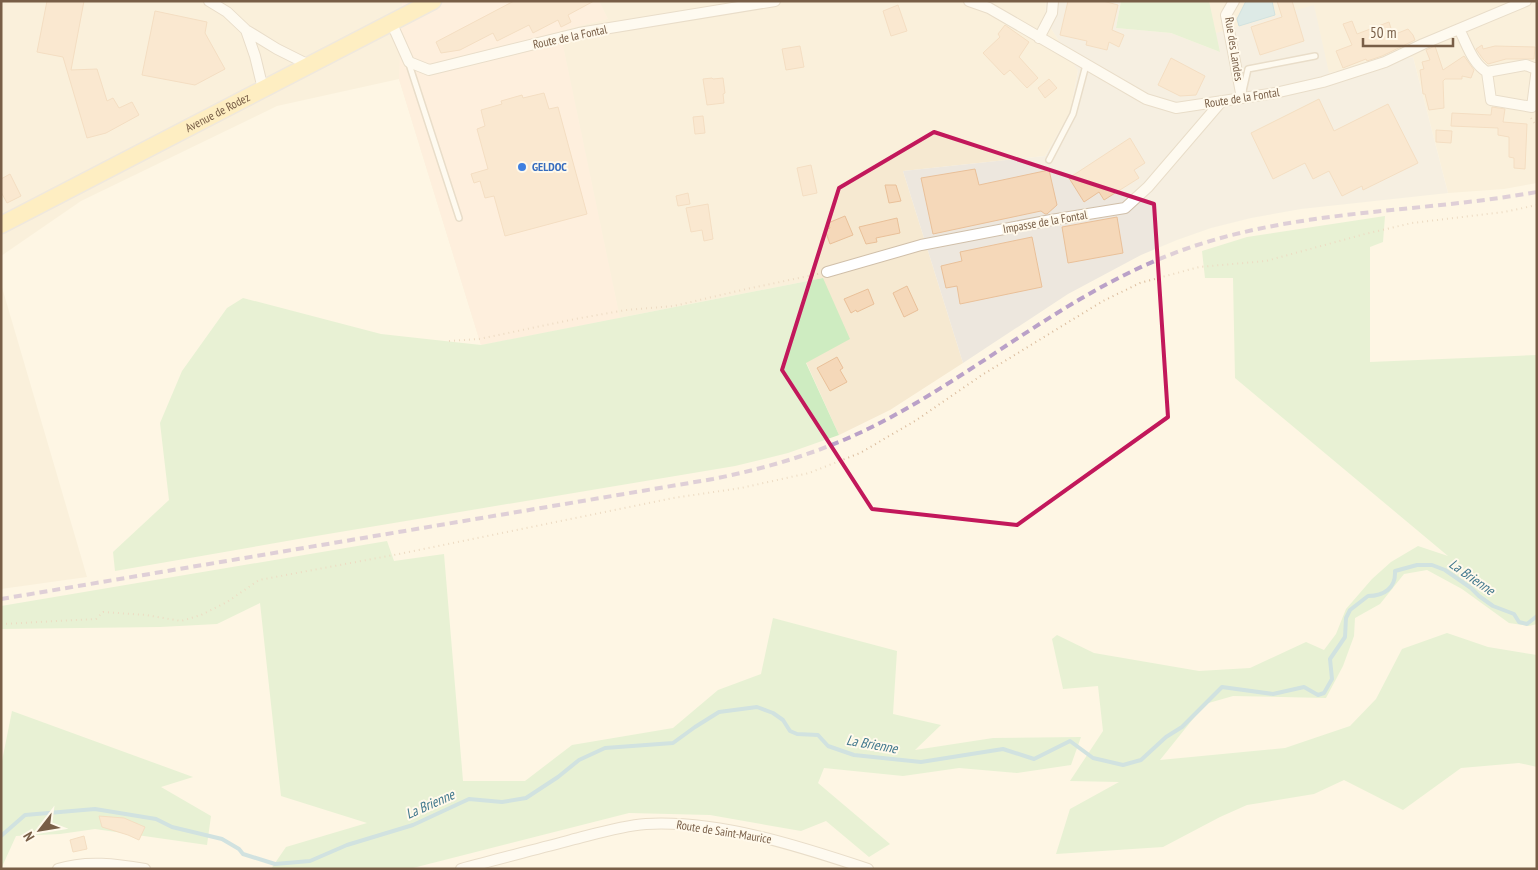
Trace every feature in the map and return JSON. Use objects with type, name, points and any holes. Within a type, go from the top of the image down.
[{"type":"main road","name":"Avenue de Rodez","points":[[1,225],[392,24],[427,3]]},
{"type":"street","points":[[209,1],[227,12],[246,30],[277,50],[309,66]]},
{"type":"street","name":"Route de la Fontal","points":[[409,62],[429,70],[579,33],[776,1]]},
{"type":"street","name":"Route de la Fontal","points":[[969,1],[989,8],[1146,100],[1176,108],[1221,102],[1323,82],[1385,62],[1526,1]]},
{"type":"street","points":[[1039,38],[1052,12],[1053,1]]},
{"type":"street","name":"Rue des Landes","points":[[1234,1],[1226,15],[1242,98]]},
{"type":"street","points":[[392,24],[409,62]]},
{"type":"street","points":[[1459,29],[1473,58],[1487,72],[1491,100],[1532,107],[1537,68],[1526,65],[1487,72]]},
{"type":"street","points":[[246,30],[263,89]]},
{"type":"street","name":"Impasse de la Fontal","points":[[827,272],[921,245],[1125,208],[1148,187],[1221,102]]},
{"type":"street","name":"Route de Saint-Maurice","points":[[460,869],[611,830],[644,824],[673,824],[730,831],[774,840],[818,852],[868,869]]},
{"type":"street","points":[[58,869],[90,864],[122,865],[145,869]]},
{"type":"lane","points":[[1242,98],[1248,69],[1315,56]]},
{"type":"lane","points":[[409,62],[459,218]]},
{"type":"lane","points":[[1049,160],[1073,114],[1086,65]]},
{"type":"path","points":[[1,624],[96,620],[103,612],[146,615],[181,621],[201,615],[228,602],[259,580],[399,554],[673,498],[741,488],[809,473],[860,453],[915,421],[982,375],[1070,321],[1103,301],[1140,283],[1199,268],[1266,261],[1412,223],[1537,206]]},
{"type":"path","points":[[449,341],[479,339],[575,318],[626,310],[674,306],[827,272]]},
{"type":"highlighted area","points":[[934,132],[1154,204],[1168,417],[1017,525],[872,509],[782,370],[839,188]]},
{"type":"shaded area","points":[[1,1],[1046,1],[1045,19],[1078,70],[1070,112],[1045,156],[903,171],[963,363],[890,410],[839,435],[806,362],[823,278],[481,345],[399,79],[277,106],[81,201],[1,256]]},
{"type":"shaded area","points":[[402,1],[599,1],[608,19],[560,31],[620,318],[481,345],[399,79]]},
{"type":"shaded area","points":[[1046,1],[1121,1],[1116,28],[1171,33],[1220,52],[1216,33],[1314,5],[1329,73],[1413,57],[1448,193],[1301,209],[1251,218],[1211,228],[1141,255],[1068,294],[963,363],[903,171],[1045,156],[1070,112],[1078,71],[1045,19]]},
{"type":"shaded area","points":[[1121,1],[1537,1],[1537,183],[1504,189],[1448,193],[1413,57],[1328,73],[1217,33],[1220,52]]},
{"type":"shaded area","points":[[1,284],[87,577],[1,589]]},
{"type":"green space","points":[[1121,1],[1209,1],[1220,52],[1171,33],[1116,28]]},
{"type":"green space","points":[[1385,216],[1383,242],[1370,247],[1370,362],[1537,355],[1537,624],[1529,626],[1509,623],[1462,589],[1427,570],[1404,574],[1380,604],[1355,618],[1354,636],[1343,666],[1326,698],[1233,696],[1205,704],[1160,760],[1285,748],[1350,726],[1376,699],[1402,649],[1447,633],[1488,647],[1537,655],[1537,767],[1519,763],[1461,768],[1403,810],[1344,780],[1314,794],[1247,805],[1163,847],[1056,854],[1070,809],[1119,782],[1070,781],[1103,731],[1098,686],[1063,689],[1052,639],[1057,635],[1094,653],[1199,671],[1250,668],[1306,642],[1324,650],[1336,634],[1346,609],[1372,579],[1391,562],[1418,546],[1448,556],[1235,378],[1233,278],[1205,278],[1202,251],[1247,237]]},
{"type":"green space","points":[[823,278],[850,339],[806,363],[839,435],[788,453],[735,466],[115,571],[113,552],[169,500],[160,423],[182,371],[227,308],[243,298],[381,334],[481,345]]},
{"type":"green space","points":[[387,541],[394,561],[444,554],[463,781],[525,781],[572,745],[673,728],[718,690],[761,674],[773,618],[897,651],[893,714],[941,725],[915,750],[993,738],[1081,737],[1071,765],[1017,773],[959,768],[903,776],[824,768],[818,783],[890,844],[869,857],[826,821],[801,831],[710,815],[629,813],[409,869],[271,869],[286,847],[367,823],[281,796],[260,603],[217,624],[160,627],[1,629],[1,606]]},
{"type":"green space","points":[[12,711],[193,777],[161,787],[211,816],[207,845],[95,829],[60,834],[16,836],[1,869],[1,766]]},
{"type":"water","points":[[1246,1],[1272,1],[1275,15],[1239,26],[1237,19]]},
{"type":"building","points":[[47,1],[84,1],[71,70],[97,69],[107,101],[113,98],[119,108],[132,102],[139,115],[106,133],[87,138],[63,57],[37,52]]},
{"type":"building","points":[[514,1],[594,1],[568,15],[571,22],[561,27],[558,20],[533,33],[529,25],[497,41],[493,33],[460,50],[441,53],[436,42]]},
{"type":"building","points":[[1068,1],[1103,1],[1118,5],[1112,30],[1124,35],[1119,47],[1109,42],[1107,50],[1086,45],[1087,41],[1060,35]]},
{"type":"building","points":[[1277,1],[1292,1],[1304,41],[1260,55],[1251,27],[1282,17]]},
{"type":"building","points":[[898,5],[907,31],[891,36],[883,11]]},
{"type":"building","points":[[155,11],[207,22],[205,33],[225,69],[195,85],[142,75]]},
{"type":"building","points":[[1352,21],[1357,34],[1389,22],[1393,35],[1408,29],[1415,40],[1382,56],[1367,61],[1366,59],[1343,68],[1336,51],[1352,45],[1343,24]]},
{"type":"building","points":[[1005,25],[1029,42],[1019,57],[1038,78],[1027,88],[1010,70],[1004,75],[983,53],[1000,37],[998,34]]},
{"type":"building","points":[[1482,45],[1483,49],[1495,46],[1535,47],[1534,59],[1506,59],[1488,64],[1476,49]]},
{"type":"building","points":[[800,46],[804,67],[786,70],[782,49]]},
{"type":"building","points":[[1435,46],[1443,70],[1464,56],[1474,70],[1471,78],[1462,76],[1462,79],[1445,79],[1443,81],[1444,108],[1429,110],[1425,94],[1423,94],[1420,70],[1424,69],[1422,62],[1430,60],[1426,50]]},
{"type":"building","points":[[1171,58],[1205,76],[1196,95],[1180,96],[1158,85]]},
{"type":"building","points":[[723,78],[724,103],[707,105],[703,79]]},
{"type":"building","points":[[1049,79],[1057,88],[1045,98],[1038,88]]},
{"type":"building","points":[[544,93],[549,109],[558,107],[587,214],[505,236],[494,196],[485,198],[480,181],[474,183],[471,174],[488,169],[477,129],[485,126],[481,110],[502,104],[501,101],[522,95],[523,98]]},
{"type":"building","points":[[1319,99],[1334,131],[1388,104],[1418,163],[1363,190],[1362,186],[1342,196],[1329,171],[1313,179],[1305,163],[1273,179],[1251,133]]},
{"type":"building","points":[[1492,107],[1505,109],[1503,122],[1527,124],[1525,169],[1514,168],[1514,158],[1509,157],[1509,137],[1498,135],[1498,128],[1451,126],[1452,113],[1491,115]]},
{"type":"building","points":[[703,116],[705,133],[695,134],[693,117]]},
{"type":"building","points":[[1436,130],[1452,131],[1451,143],[1436,142]]},
{"type":"building","points":[[1130,138],[1145,163],[1134,170],[1139,178],[1104,200],[1099,192],[1084,202],[1069,178]]},
{"type":"building","points":[[811,165],[817,193],[803,196],[797,168]]},
{"type":"building","points":[[975,169],[979,185],[1049,170],[1057,205],[1047,214],[1041,211],[933,234],[921,178]]},
{"type":"building","points":[[10,174],[21,196],[7,203],[1,192],[1,179]]},
{"type":"building","points":[[885,185],[896,185],[901,201],[889,203]]},
{"type":"building","points":[[688,193],[690,204],[678,206],[676,196]]},
{"type":"building","points":[[708,204],[713,239],[704,241],[702,230],[691,232],[686,208]]},
{"type":"building","points":[[845,216],[853,235],[830,244],[825,230],[830,228],[828,223]]},
{"type":"building","points":[[1117,217],[1123,253],[1068,263],[1062,227]]},
{"type":"building","points":[[897,218],[900,233],[876,238],[877,242],[866,244],[859,227]]},
{"type":"building","points":[[1032,237],[1042,287],[960,304],[957,286],[946,288],[941,266],[962,261],[960,252]]},
{"type":"building","points":[[907,286],[918,310],[904,317],[893,293]]},
{"type":"building","points":[[868,289],[874,304],[851,313],[844,299]]},
{"type":"building","points":[[837,357],[843,368],[840,370],[847,382],[830,391],[817,368]]},
{"type":"building","points":[[99,816],[124,818],[145,827],[139,840],[102,827]]},
{"type":"building","points":[[84,836],[87,849],[73,852],[70,840]]},
{"type":"waterway","name":"La Brienne","points":[[1,836],[25,815],[95,809],[156,819],[172,827],[222,839],[239,849],[243,854],[275,864],[310,861],[347,845],[413,825],[469,799],[502,802],[526,798],[558,777],[579,760],[605,748],[673,743],[719,712],[757,707],[773,713],[783,720],[790,731],[797,734],[818,735],[828,746],[854,755],[921,762],[1003,749],[1034,759],[1070,741],[1093,758],[1123,765],[1141,760],[1166,737],[1182,727],[1222,687],[1273,694],[1304,687],[1318,695],[1324,693],[1332,679],[1330,659],[1345,637],[1346,618],[1350,610],[1368,596],[1374,596],[1388,590],[1395,577],[1395,571],[1417,565],[1432,565],[1445,570],[1493,606],[1514,614],[1519,622],[1527,624],[1537,616]]},
{"type":"railway","points":[[1,599],[713,479],[783,462],[849,438],[893,416],[959,377],[1088,294],[1157,260],[1203,243],[1297,222],[1537,192]]},
{"type":"place","name":"GELDOC","points":[[522,167]]}]
